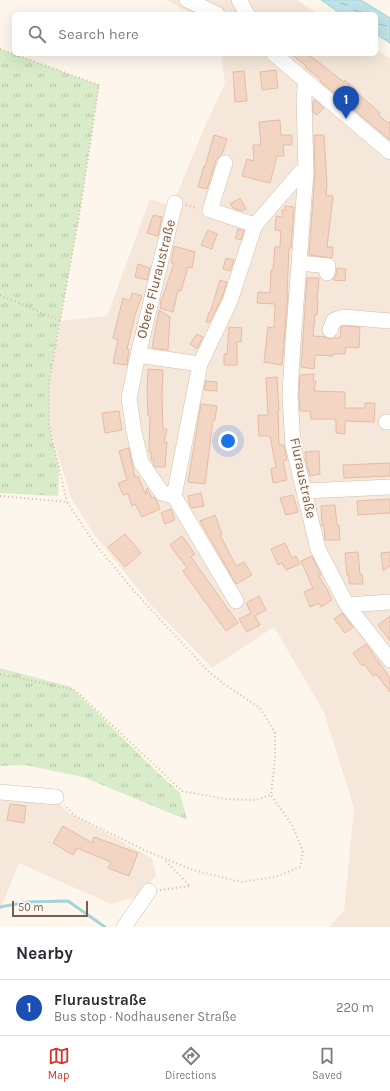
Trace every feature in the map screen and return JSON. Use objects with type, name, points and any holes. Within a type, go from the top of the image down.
[{"type":"street","points":[[187,0],[213,12]]},
{"type":"street","points":[[239,0],[246,12]]},
{"type":"street","points":[[276,56],[390,152]]},
{"type":"street","name":"Fluraustraße","points":[[306,82],[304,97],[306,172],[290,394],[293,446],[318,549],[347,605],[390,660]]},
{"type":"street","points":[[225,163],[210,210],[255,225]]},
{"type":"street","points":[[174,496],[200,364],[230,301],[255,225],[300,173],[306,172]]},
{"type":"street","name":"Obere Fluraustraße","points":[[175,203],[129,398],[134,432],[141,462],[162,493],[174,496],[236,601]]},
{"type":"street","points":[[300,263],[328,266],[327,273]]},
{"type":"street","points":[[330,330],[334,320],[344,317],[390,321]]},
{"type":"street","name":"Obere Fluraustraße","points":[[138,355],[200,364]]},
{"type":"street","points":[[305,491],[390,487]]},
{"type":"street","points":[[347,605],[390,602]]},
{"type":"street","points":[[0,792],[56,797]]},
{"type":"street","points":[[124,927],[149,891]]},
{"type":"path","points":[[0,49],[12,53]]},
{"type":"path","points":[[19,56],[99,85],[80,210],[49,383],[49,426],[66,502],[95,544],[135,592],[209,672],[260,708],[274,733],[275,757],[271,795],[292,825],[298,838],[303,851],[300,868],[275,877],[241,882],[193,870],[144,850],[74,816],[56,797]]},
{"type":"path","points":[[175,203],[210,210]]},
{"type":"path","points":[[0,296],[61,321]]},
{"type":"path","points":[[0,496],[66,502]]},
{"type":"path","points":[[0,674],[75,690],[182,791],[225,799],[256,800],[271,795]]},
{"type":"path","points":[[149,891],[190,886],[164,858]]},
{"type":"shaded area","points":[[166,0],[297,0],[315,12],[188,12]]},
{"type":"shaded area","points":[[378,51],[390,58],[390,927],[329,927],[344,911],[354,808],[324,712],[274,627],[212,668],[150,604],[93,533],[71,498],[49,426],[49,383],[61,321],[107,316],[150,199],[169,205],[178,192],[202,133],[225,83],[221,56],[378,56]]},
{"type":"shaded area","points":[[0,797],[54,800],[69,813],[152,858],[156,876],[136,897],[111,904],[19,863],[0,910]]},
{"type":"green space","points":[[0,49],[12,53],[12,56],[19,56],[99,85],[80,210],[49,383],[49,426],[59,468],[58,496],[0,493]]},
{"type":"green space","points":[[0,668],[71,687],[180,793],[187,820],[83,777],[25,765],[0,766]]},
{"type":"water","points":[[321,0],[361,0],[390,18],[390,43],[378,35],[378,12],[338,12]]},
{"type":"building","points":[[294,56],[311,56],[344,82],[345,80],[380,113],[378,115],[388,123],[390,121],[390,140],[320,81],[321,80],[305,67],[306,66]]},
{"type":"building","points":[[276,70],[278,88],[262,90],[260,72]]},
{"type":"building","points":[[244,71],[247,101],[235,102],[233,72]]},
{"type":"building","points":[[315,100],[324,108],[317,115],[313,112],[313,102]]},
{"type":"building","points":[[280,120],[281,135],[292,135],[292,145],[283,145],[284,156],[277,156],[270,183],[242,176],[247,159],[254,161],[253,145],[261,145],[259,122]]},
{"type":"building","points":[[214,135],[227,139],[222,154],[216,160],[207,189],[198,187]]},
{"type":"building","points":[[314,135],[324,135],[327,185],[326,195],[333,196],[327,247],[333,247],[332,258],[309,255],[315,173]]},
{"type":"building","points":[[240,198],[246,209],[242,211],[233,208],[230,204]]},
{"type":"building","points":[[285,206],[294,207],[291,248],[289,248],[288,293],[282,365],[264,362],[268,327],[274,328],[275,304],[257,303],[258,292],[270,293],[271,270],[273,270],[275,247],[280,247],[281,231],[275,230],[276,216],[282,217],[282,210],[285,210]]},
{"type":"building","points":[[153,215],[162,217],[158,236],[147,233]]},
{"type":"building","points":[[238,229],[244,231],[241,240],[235,238]]},
{"type":"building","points":[[208,230],[217,234],[212,249],[201,245]]},
{"type":"building","points":[[174,246],[195,252],[192,268],[188,267],[181,291],[178,290],[173,312],[160,308],[161,299],[174,263],[171,263]]},
{"type":"building","points":[[226,258],[234,260],[230,271],[223,269]]},
{"type":"building","points":[[138,264],[150,268],[147,280],[135,277]]},
{"type":"building","points":[[337,268],[346,269],[345,281],[333,280],[336,275]]},
{"type":"building","points":[[307,278],[319,278],[317,315],[315,314],[313,336],[331,339],[340,338],[341,327],[360,327],[359,348],[346,347],[345,354],[333,354],[333,356],[315,355],[314,369],[301,367]]},
{"type":"building","points":[[220,280],[227,282],[222,298],[209,323],[206,322]]},
{"type":"building","points":[[132,293],[142,296],[135,315],[127,349],[129,349],[127,365],[113,363],[118,340],[113,338],[123,298],[130,301]]},
{"type":"building","points":[[159,310],[170,317],[168,350],[152,348]]},
{"type":"building","points":[[229,327],[242,328],[241,342],[237,342],[237,365],[224,365],[224,354],[227,354]]},
{"type":"building","points":[[197,334],[203,337],[197,349],[190,344]]},
{"type":"building","points":[[148,369],[163,370],[163,429],[167,429],[164,442],[167,442],[165,467],[155,467],[153,464],[154,460],[151,460],[151,453],[149,452],[150,416],[148,416]]},
{"type":"building","points":[[314,374],[313,381],[316,381],[314,391],[345,392],[345,408],[365,408],[365,403],[375,403],[374,422],[345,421],[345,434],[336,433],[335,419],[311,419],[310,411],[300,411],[300,375]]},
{"type":"building","points":[[277,377],[279,445],[284,445],[287,460],[283,461],[287,480],[273,483],[271,469],[276,467],[270,436],[259,436],[258,415],[268,415],[266,378]]},
{"type":"building","points":[[206,381],[217,382],[217,391],[204,390]]},
{"type":"building","points":[[201,404],[217,406],[215,420],[213,420],[205,484],[188,482]]},
{"type":"building","points":[[119,411],[122,430],[105,433],[102,413]]},
{"type":"building","points":[[129,448],[135,477],[138,476],[146,495],[147,488],[152,498],[154,497],[156,499],[160,509],[142,517],[135,504],[132,506],[128,494],[123,495],[118,483],[127,480],[119,451]]},
{"type":"building","points":[[319,451],[320,474],[310,476],[305,452]]},
{"type":"building","points":[[390,463],[390,476],[344,478],[343,465]]},
{"type":"building","points":[[201,493],[204,506],[192,508],[188,496]]},
{"type":"building","points":[[293,495],[298,512],[286,515],[280,498]]},
{"type":"building","points":[[390,499],[390,513],[358,515],[357,501]]},
{"type":"building","points":[[335,505],[340,540],[325,540],[324,526],[322,526],[321,506]]},
{"type":"building","points":[[171,509],[175,520],[165,524],[161,513]]},
{"type":"building","points":[[215,515],[222,534],[220,535],[236,566],[244,562],[252,575],[236,584],[200,521]]},
{"type":"building","points":[[125,534],[141,553],[125,567],[108,547]]},
{"type":"building","points":[[182,536],[195,554],[191,557],[238,623],[226,631],[183,571],[187,568],[170,545]]},
{"type":"building","points":[[285,543],[292,558],[296,556],[300,564],[286,570],[282,563],[278,565],[271,549]]},
{"type":"building","points":[[358,552],[360,574],[362,574],[363,584],[349,584],[345,553]]},
{"type":"building","points":[[390,552],[390,566],[383,571],[381,553]]},
{"type":"building","points":[[312,556],[321,575],[319,576],[332,600],[321,607],[319,603],[310,607],[304,592],[313,588],[301,561]]},
{"type":"building","points":[[259,596],[266,610],[255,616],[260,625],[247,632],[239,619],[251,613],[246,603]]},
{"type":"building","points":[[342,613],[353,627],[345,633],[334,619]]},
{"type":"building","points":[[390,616],[390,641],[378,625]]},
{"type":"building","points":[[366,644],[390,678],[390,692],[376,674],[373,676],[364,664],[362,666],[353,653]]},
{"type":"building","points":[[10,804],[26,806],[24,823],[7,820]]},
{"type":"building","points":[[63,826],[92,843],[94,837],[138,853],[129,876],[108,868],[111,862],[77,848],[73,855],[53,843]]},
{"type":"waterway","points":[[0,907],[28,902],[68,901],[105,927]]},
{"type":"place","name":"Fluraustraße","points":[[346,119]]}]
